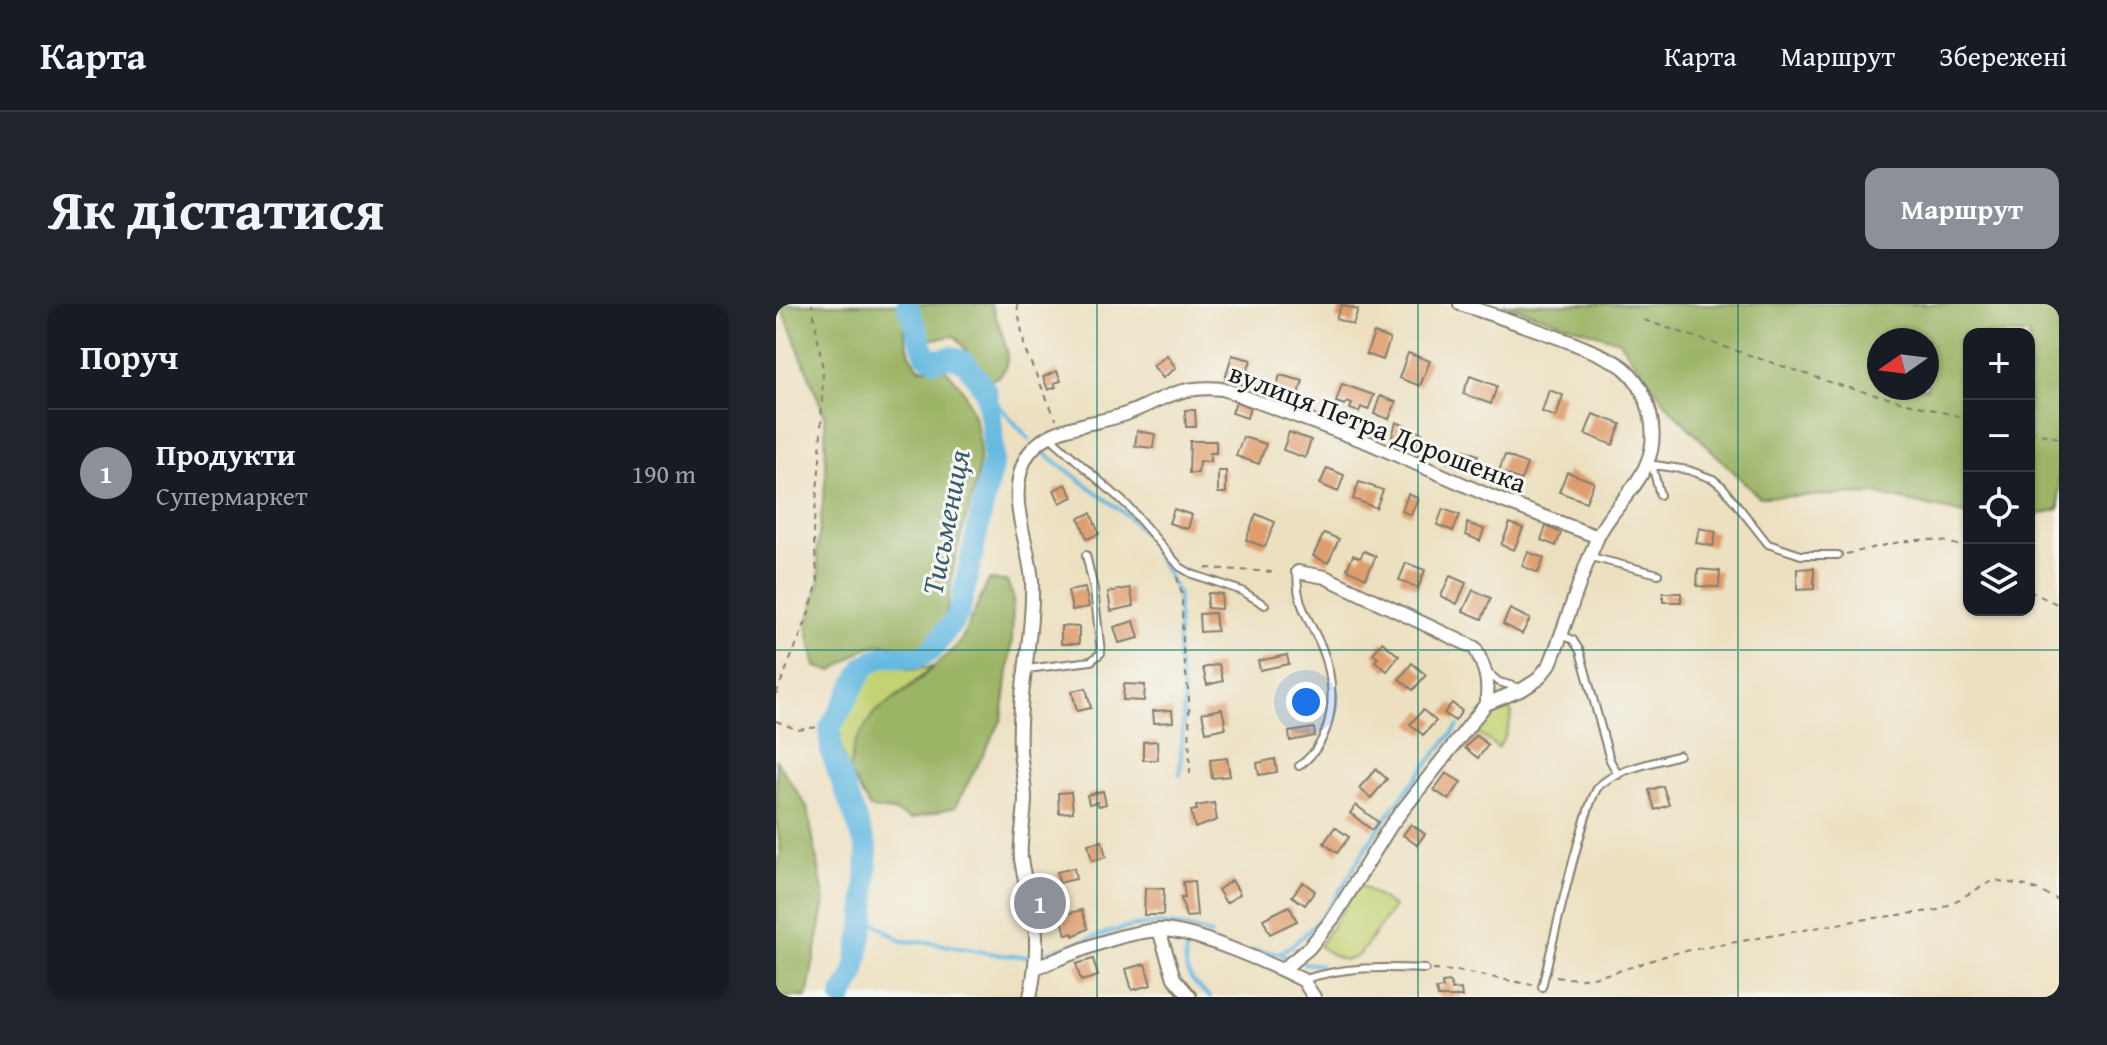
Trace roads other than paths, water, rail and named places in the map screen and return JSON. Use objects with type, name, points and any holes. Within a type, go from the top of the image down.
[{"type":"street","points":[[1460,304],[1550,334],[1598,353],[1623,367],[1643,392],[1653,435],[1650,464],[1598,537],[1550,664],[1537,680],[1523,689],[1486,704]]},
{"type":"street","name":"вулиця Петра Дорошенка","points":[[1056,434],[1124,415],[1178,390],[1203,387],[1223,389],[1367,442],[1492,497],[1598,537]]},
{"type":"street","points":[[1030,997],[1035,968],[1035,923],[1021,858],[1025,794],[1020,750],[1032,620],[1032,580],[1020,526],[1018,483],[1025,460],[1034,448],[1056,434]]},
{"type":"street","points":[[1282,970],[1309,948],[1334,917],[1391,825],[1486,704],[1489,689],[1487,672],[1475,648],[1325,577],[1298,572]]},
{"type":"street","points":[[1035,968],[1118,938],[1159,930],[1181,932],[1303,980],[1314,997]]},
{"type":"street","points":[[1159,930],[1174,978],[1190,997]]},
{"type":"lane","points":[[1056,434],[1128,506],[1180,567],[1242,591],[1265,605]]},
{"type":"lane","points":[[1660,495],[1650,464],[1688,470],[1713,479],[1723,487],[1764,540],[1776,547],[1801,555],[1838,555]]},
{"type":"lane","points":[[1027,669],[1091,661],[1101,653],[1094,589],[1086,555]]},
{"type":"lane","points":[[1591,557],[1658,574]]},
{"type":"lane","points":[[1298,572],[1298,596],[1325,658],[1331,702],[1330,726],[1310,758],[1299,766]]},
{"type":"lane","points":[[1562,635],[1573,640],[1580,651],[1610,760],[1618,775]]},
{"type":"lane","points":[[1487,672],[1499,682],[1523,689]]},
{"type":"lane","points":[[1542,987],[1590,803],[1601,785],[1618,775],[1679,755]]},
{"type":"lane","points":[[1303,980],[1337,970],[1379,967],[1425,969]]},
{"type":"waterway","name":"Тисьмениця","points":[[842,997],[854,975],[865,917],[867,849],[831,752],[830,728],[865,666],[883,656],[917,658],[932,650],[959,613],[993,461],[986,391],[966,363],[953,357],[936,360],[926,355],[907,304]]},
{"type":"waterway","points":[[986,391],[1029,439]]},
{"type":"waterway","points":[[1043,452],[1129,517],[1147,537],[1178,594],[1178,658],[1184,702],[1180,775]]},
{"type":"waterway","points":[[1497,705],[1510,707]]},
{"type":"waterway","points":[[1280,953],[1311,928],[1334,900],[1385,820],[1458,726]]},
{"type":"waterway","points":[[865,917],[902,941],[1026,956]]},
{"type":"waterway","points":[[1045,954],[1107,933],[1146,925],[1188,928],[1211,935]]},
{"type":"waterway","points":[[1186,951],[1190,977],[1210,997]]},
{"type":"waterway","points":[[1252,951],[1280,953],[1287,959]]},
{"type":"waterway","points":[[1304,963],[1320,965]]},
{"type":"place","name":"Продукти","points":[[1040,903]]}]
